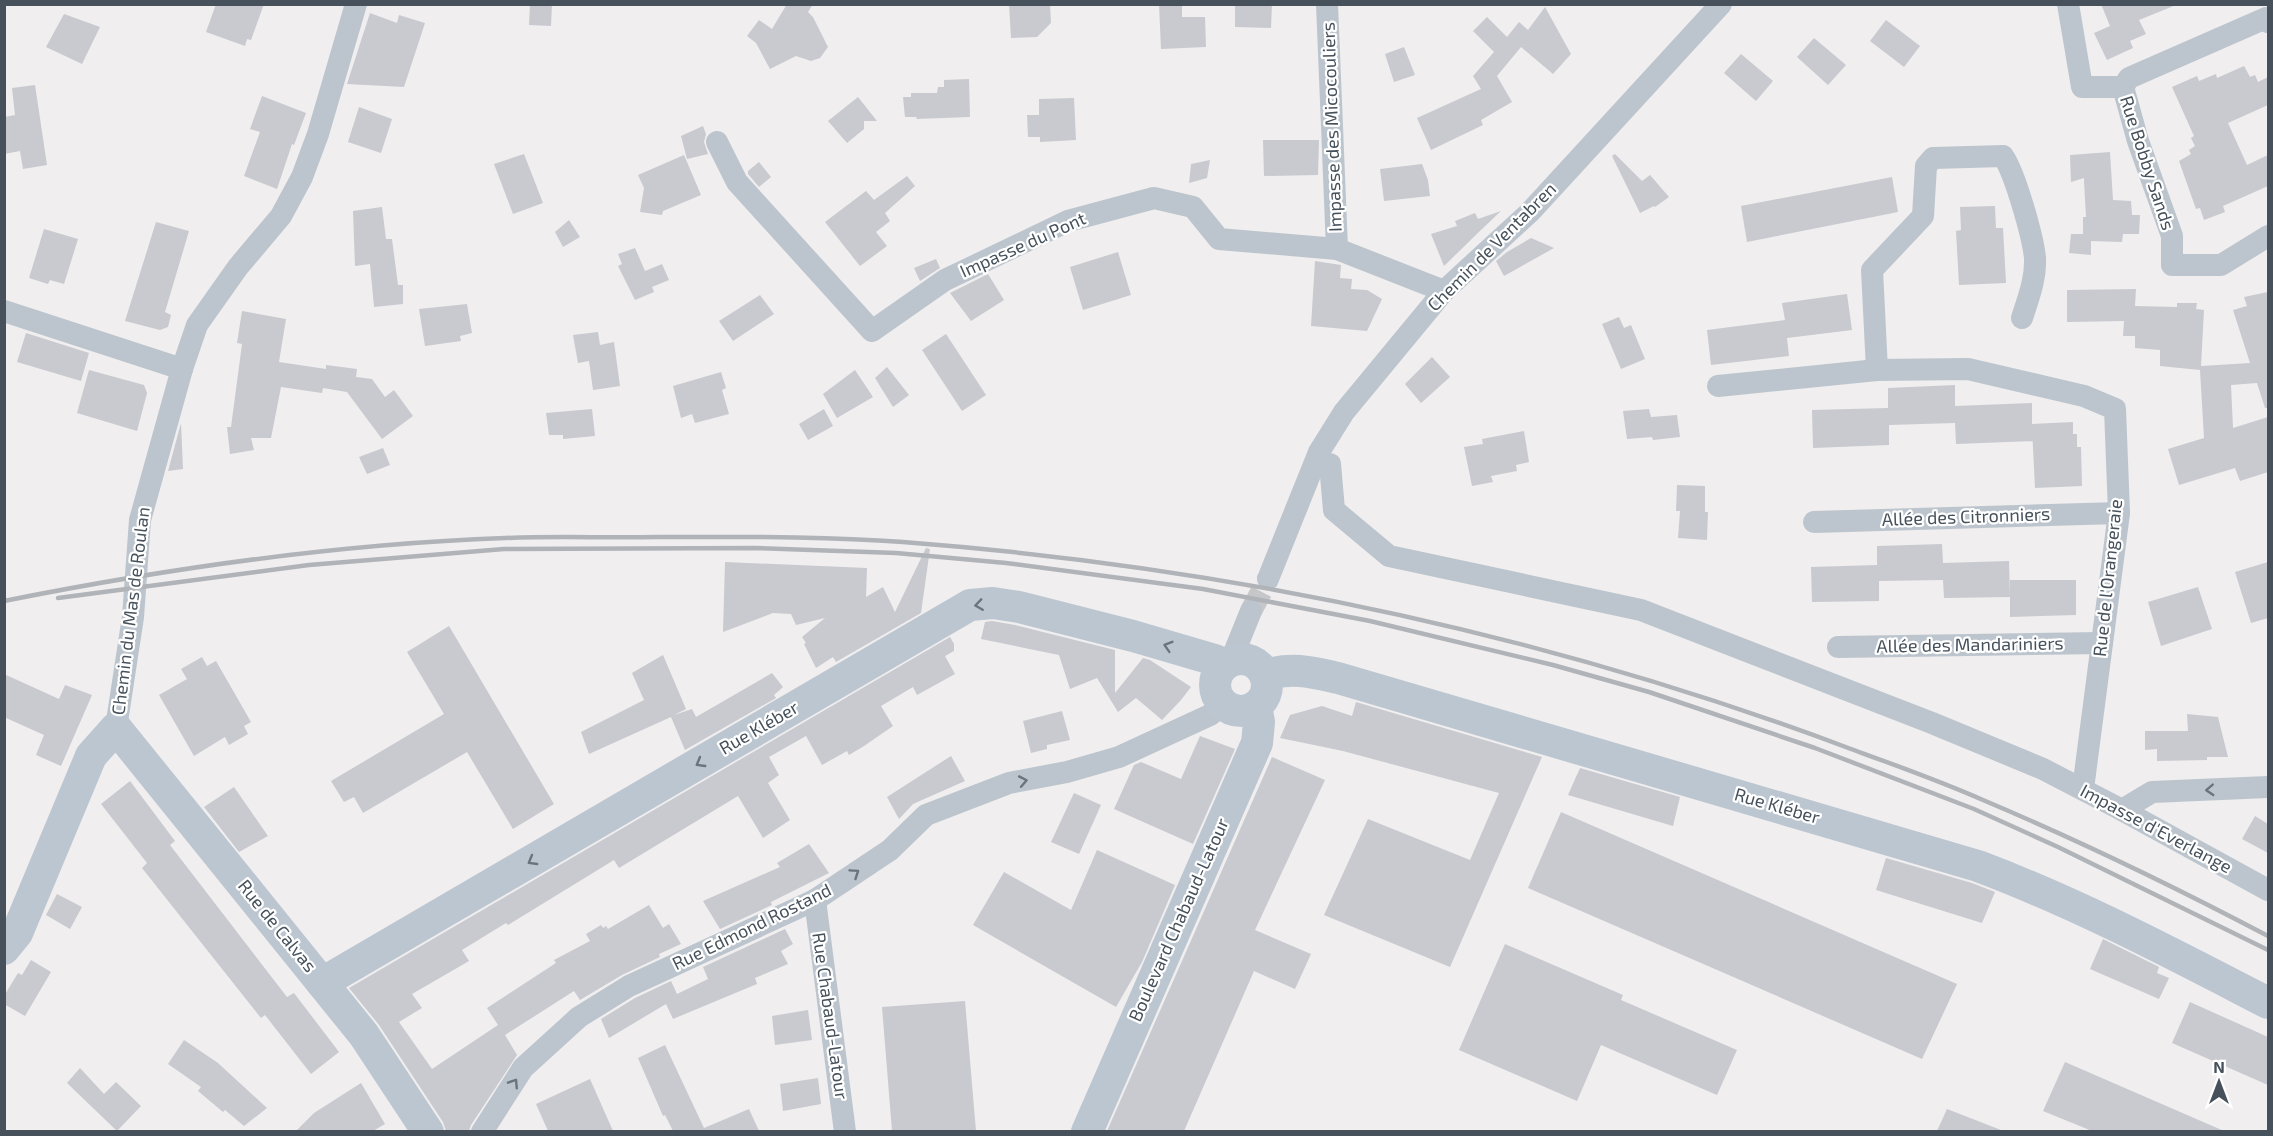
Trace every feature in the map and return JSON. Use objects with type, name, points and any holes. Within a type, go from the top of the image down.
[{"type":"street","name":"Chemin du Mas de Roulan","points":[[116,728],[133,617],[140,520],[182,369],[197,325],[238,267],[281,216],[302,177],[318,134],[356,4]]},
{"type":"street","name":"Impasse des Micocouliers","points":[[1327,4],[1337,249]]},
{"type":"street","name":"Chemin de Ventabren","points":[[1268,579],[1319,452],[1344,412],[1444,291],[1530,212],[1721,4]]},
{"type":"street","points":[[2068,4],[2082,87],[2123,87]]},
{"type":"street","name":"Rue Bobby Sands","points":[[2268,22],[2266,18],[2129,78],[2123,87],[2138,141],[2172,236],[2172,265],[2221,265],[2268,236]]},
{"type":"street","name":"Impasse du Pont","points":[[717,142],[737,182],[872,331],[945,280],[1068,221],[1154,198],[1193,207],[1219,239],[1337,249],[1444,291]]},
{"type":"street","points":[[1877,370],[1872,270],[1923,216],[1926,166],[1933,158],[2003,156],[2010,166],[2024,210],[2035,258],[2032,284],[2022,318]]},
{"type":"street","points":[[4,311],[182,369]]},
{"type":"street","name":"Rue de l'Orangeraie","points":[[1718,386],[1877,370],[1968,369],[2084,396],[2115,409],[2119,513],[2082,789]]},
{"type":"street","name":"Impasse d'Everlange","points":[[1330,464],[1334,510],[1389,556],[1641,610],[1932,723],[2043,769],[2268,891]]},
{"type":"street","name":"Allée des Citronniers","points":[[1814,522],[2119,513]]},
{"type":"street","name":"Rue Kléber","points":[[322,982],[970,605],[993,603],[1019,607],[1134,636],[1215,660],[1229,663],[1245,659],[1253,662],[1265,675],[1283,670],[1299,670],[1338,678],[1978,866],[2037,888],[2108,920],[2268,1003]]},
{"type":"street","points":[[1251,611],[1229,663],[1215,678],[1215,693],[1223,705],[1240,712],[1256,707],[1263,701],[1266,693],[1265,675]]},
{"type":"street","name":"Allée des Mandariniers","points":[[1838,647],[2102,643]]},
{"type":"street","name":"Rue Edmond Rostand","points":[[482,1131],[523,1068],[579,1017],[629,986],[815,900],[890,850],[926,815],[1009,783],[1067,772],[1119,758],[1210,715],[1223,705]]},
{"type":"street","name":"Boulevard Chabaud-Latour","points":[[1087,1131],[1257,743],[1259,722],[1256,707]]},
{"type":"street","points":[[4,949],[17,933],[91,756],[116,728]]},
{"type":"street","name":"Rue de Calvas","points":[[116,728],[364,1035],[428,1131]]},
{"type":"street","points":[[2122,810],[2152,792],[2268,787]]},
{"type":"street","name":"Rue Chabaud-Latour","points":[[815,900],[845,1131]]},
{"type":"building","points":[[216,4],[264,4],[251,40],[247,39],[245,46],[206,32]]},
{"type":"building","points":[[530,4],[552,4],[551,26],[529,25]]},
{"type":"building","points":[[787,4],[813,4],[808,12],[813,17],[828,47],[820,58],[811,61],[796,56],[770,69],[756,43],[747,36],[759,20],[772,29]]},
{"type":"building","points":[[1009,4],[1050,4],[1051,23],[1037,37],[1011,38]]},
{"type":"building","points":[[1159,4],[1182,4],[1182,17],[1205,17],[1206,47],[1161,49]]},
{"type":"building","points":[[1235,4],[1272,4],[1271,28],[1235,27]]},
{"type":"building","points":[[2101,4],[2176,5],[2139,20],[2146,34],[2130,41],[2133,48],[2107,60],[2094,33],[2110,26]]},
{"type":"building","points":[[1545,7],[1571,54],[1553,74],[1521,47],[1497,76],[1512,102],[1481,120],[1483,125],[1431,150],[1417,118],[1481,89],[1473,76],[1494,52],[1473,31],[1487,17],[1507,37],[1519,22],[1528,30]]},
{"type":"building","points":[[370,13],[397,23],[399,15],[425,23],[404,87],[347,84]]},
{"type":"building","points":[[64,14],[100,27],[82,64],[46,47]]},
{"type":"building","points":[[1886,20],[1920,46],[1904,67],[1870,41]]},
{"type":"building","points":[[1814,38],[1846,65],[1828,85],[1797,57]]},
{"type":"building","points":[[1404,47],[1415,75],[1394,82],[1385,54]]},
{"type":"building","points":[[1741,54],[1773,81],[1756,101],[1724,73]]},
{"type":"building","points":[[2244,66],[2250,77],[2255,75],[2258,82],[2268,77],[2268,105],[2228,123],[2247,165],[2268,155],[2268,186],[2223,206],[2225,212],[2204,220],[2200,208],[2196,209],[2179,161],[2191,154],[2189,150],[2195,146],[2191,138],[2194,136],[2172,87],[2197,76],[2199,81],[2216,74],[2217,78]]},
{"type":"building","points":[[969,79],[970,117],[916,119],[917,117],[905,117],[903,97],[911,97],[911,93],[937,93],[938,87],[944,87],[944,80]]},
{"type":"building","points":[[35,85],[47,165],[23,169],[20,151],[4,154],[4,117],[15,115],[12,88]]},
{"type":"building","points":[[262,96],[306,113],[294,145],[292,144],[277,189],[244,176],[260,132],[250,129]]},
{"type":"building","points":[[858,97],[877,121],[864,121],[864,129],[847,143],[828,121]]},
{"type":"building","points":[[1074,98],[1076,140],[1040,142],[1040,137],[1028,137],[1027,115],[1039,115],[1039,99]]},
{"type":"building","points":[[359,107],[392,119],[381,153],[348,142]]},
{"type":"building","points":[[703,126],[706,134],[704,142],[708,154],[687,159],[681,136]]},
{"type":"building","points":[[1263,140],[1319,140],[1318,175],[1264,176]]},
{"type":"building","points":[[2110,152],[2113,200],[2131,201],[2132,215],[2140,215],[2139,234],[2123,234],[2122,242],[2091,241],[2091,255],[2069,253],[2071,234],[2083,234],[2083,217],[2086,217],[2084,178],[2071,182],[2070,155]]},
{"type":"building","points":[[524,154],[543,203],[513,214],[494,164]]},
{"type":"building","points":[[1615,154],[1642,181],[1650,175],[1669,197],[1655,207],[1640,213],[1612,156]]},
{"type":"building","points":[[684,155],[701,195],[663,211],[662,215],[640,212],[644,188],[638,175]]},
{"type":"building","points":[[1210,160],[1207,178],[1189,183],[1191,164]]},
{"type":"building","points":[[759,162],[771,177],[759,187],[748,171]]},
{"type":"building","points":[[1422,164],[1428,180],[1430,196],[1384,201],[1380,169]]},
{"type":"building","points":[[907,176],[915,186],[885,213],[890,221],[876,232],[887,246],[860,266],[825,222],[866,191],[874,200]]},
{"type":"building","points":[[1892,177],[1898,212],[1747,242],[1741,206]]},
{"type":"building","points":[[1995,206],[1996,228],[2003,228],[2006,283],[1959,285],[1956,231],[1961,230],[1960,207]]},
{"type":"building","points":[[382,207],[386,239],[392,239],[398,285],[403,285],[403,304],[374,307],[370,264],[355,266],[353,211]]},
{"type":"building","points":[[1501,211],[1444,266],[1431,234],[1457,226],[1455,221],[1475,213],[1478,219]]},
{"type":"building","points":[[569,220],[580,237],[563,247],[555,232]]},
{"type":"building","points":[[156,222],[189,231],[165,312],[171,315],[168,327],[160,330],[125,321]]},
{"type":"building","points":[[44,229],[78,239],[64,284],[50,280],[48,284],[29,278]]},
{"type":"building","points":[[1531,238],[1554,248],[1504,276],[1496,261]]},
{"type":"building","points":[[635,248],[645,271],[662,264],[669,280],[652,287],[654,292],[635,300],[618,266],[622,264],[618,254]]},
{"type":"building","points":[[1118,252],[1131,295],[1083,310],[1070,267]]},
{"type":"building","points":[[936,259],[940,268],[920,281],[914,268]]},
{"type":"building","points":[[1315,261],[1341,265],[1340,278],[1352,279],[1351,289],[1367,290],[1382,299],[1367,331],[1311,326]]},
{"type":"building","points":[[988,274],[1004,300],[971,321],[950,293]]},
{"type":"building","points":[[2136,289],[2135,306],[2177,307],[2177,303],[2197,303],[2196,309],[2204,310],[2201,366],[2250,363],[2233,310],[2247,306],[2244,297],[2268,292],[2268,408],[2265,408],[2257,383],[2231,385],[2233,428],[2268,417],[2268,472],[2240,481],[2235,468],[2179,485],[2168,449],[2204,438],[2200,370],[2160,366],[2160,350],[2135,348],[2135,336],[2123,336],[2124,321],[2067,322],[2067,290]]},
{"type":"building","points":[[1847,294],[1852,330],[1787,338],[1789,356],[1711,365],[1707,330],[1785,320],[1782,303]]},
{"type":"building","points":[[760,295],[774,314],[733,341],[719,321]]},
{"type":"building","points":[[467,304],[472,333],[460,336],[461,341],[425,346],[419,309]]},
{"type":"building","points":[[242,311],[286,319],[279,362],[326,369],[326,365],[357,369],[356,377],[372,379],[385,397],[394,390],[413,416],[382,439],[347,392],[323,388],[322,393],[281,387],[271,438],[251,438],[254,450],[230,454],[227,427],[231,427],[242,344],[237,343]]},
{"type":"building","points":[[1619,317],[1624,328],[1631,325],[1645,359],[1621,369],[1602,324]]},
{"type":"building","points":[[598,332],[600,345],[614,342],[620,386],[593,390],[589,361],[578,363],[573,335]]},
{"type":"building","points":[[26,333],[89,353],[81,381],[17,362]]},
{"type":"building","points":[[946,334],[986,395],[962,411],[922,350]]},
{"type":"building","points":[[1432,357],[1450,377],[1421,403],[1405,384]]},
{"type":"building","points":[[887,367],[909,395],[893,407],[875,378]]},
{"type":"building","points":[[89,370],[144,385],[147,393],[137,431],[77,413]]},
{"type":"building","points":[[855,370],[873,397],[837,418],[823,394]]},
{"type":"building","points":[[721,372],[726,388],[722,390],[729,414],[695,423],[692,414],[681,418],[673,386]]},
{"type":"building","points":[[1955,385],[1955,406],[2032,403],[2032,424],[2073,422],[2073,434],[2077,434],[2077,447],[2081,447],[2082,486],[2035,488],[2033,441],[1956,444],[1955,423],[1889,425],[1889,445],[1813,448],[1812,410],[1888,408],[1888,388]]},
{"type":"building","points":[[592,409],[595,436],[563,439],[563,435],[549,435],[546,413]]},
{"type":"building","points":[[824,409],[833,426],[808,440],[799,424]]},
{"type":"building","points":[[1649,409],[1651,417],[1677,415],[1680,437],[1653,440],[1652,437],[1627,439],[1623,411]]},
{"type":"building","points":[[181,423],[183,469],[168,471]]},
{"type":"building","points":[[1524,431],[1529,462],[1516,465],[1517,471],[1491,476],[1493,482],[1472,486],[1464,447],[1483,444],[1482,439]]},
{"type":"building","points":[[383,448],[390,465],[367,474],[359,457]]},
{"type":"building","points":[[1677,485],[1705,486],[1705,512],[1708,512],[1707,540],[1678,538],[1680,511],[1676,511]]},
{"type":"building","points":[[1942,544],[1943,563],[2009,561],[2010,597],[1944,598],[1943,580],[1879,581],[1879,601],[1812,602],[1811,567],[1877,565],[1877,546]]},
{"type":"building","points":[[926,548],[930,549],[921,613],[836,662],[833,657],[816,668],[802,637],[825,618],[796,625],[791,614],[773,613],[723,632],[725,562],[867,568],[866,597],[883,587],[895,612]]},
{"type":"building","points":[[2268,562],[2268,618],[2251,623],[2235,572]]},
{"type":"building","points":[[2010,580],[2076,580],[2076,615],[2010,617]]},
{"type":"building","points":[[2198,587],[2212,629],[2161,646],[2148,602]]},
{"type":"building","points":[[992,621],[1115,650],[1115,693],[1143,658],[1150,660],[1191,687],[1162,720],[1136,698],[1118,712],[1097,678],[1070,689],[1059,655],[981,639],[985,622]]},
{"type":"building","points":[[449,626],[554,804],[513,829],[467,752],[363,813],[354,797],[344,802],[331,781],[444,714],[407,652]]},
{"type":"building","points":[[950,637],[954,644],[954,651],[945,656],[955,674],[917,695],[913,687],[881,706],[893,726],[864,746],[849,755],[847,751],[822,765],[806,736],[769,757],[779,775],[768,783],[790,820],[763,838],[738,796],[619,868],[614,860],[508,925],[506,923],[462,950],[469,961],[412,994],[422,1008],[399,1022],[432,1069],[498,1025],[487,1008],[556,963],[554,960],[590,941],[586,934],[601,925],[608,929],[649,905],[663,928],[669,924],[681,944],[659,954],[660,957],[622,975],[580,1000],[574,991],[505,1035],[517,1055],[469,1131],[446,1131],[443,1122],[379,1025],[349,988]]},
{"type":"building","points":[[663,655],[686,709],[674,715],[692,709],[696,717],[772,673],[783,687],[774,695],[776,698],[685,750],[671,717],[589,754],[581,732],[644,700],[632,673]]},
{"type":"building","points":[[202,657],[207,666],[216,661],[251,722],[244,726],[248,734],[229,745],[225,737],[194,756],[159,695],[187,679],[181,669]]},
{"type":"building","points":[[4,674],[59,699],[65,685],[92,695],[61,766],[36,755],[44,735],[4,717]]},
{"type":"building","points":[[1356,702],[1542,757],[1450,967],[1324,915],[1368,819],[1470,860],[1499,793],[1343,751],[1280,738],[1290,715],[1322,706],[1352,716]]},
{"type":"building","points":[[1062,711],[1070,740],[1047,745],[1047,749],[1031,753],[1023,721]]},
{"type":"building","points":[[2187,714],[2218,717],[2228,757],[2207,757],[2207,760],[2157,761],[2157,749],[2145,750],[2145,731],[2188,731]]},
{"type":"building","points":[[1200,736],[1235,749],[1193,844],[1114,809],[1134,765],[1141,762],[1181,779]]},
{"type":"building","points":[[951,756],[965,781],[913,804],[899,819],[887,797]]},
{"type":"building","points":[[1272,757],[1325,780],[1255,930],[1311,954],[1295,989],[1254,971],[1184,1131],[1107,1131]]},
{"type":"building","points":[[1580,768],[1680,797],[1673,826],[1568,795]]},
{"type":"building","points":[[130,781],[175,841],[170,845],[287,997],[294,993],[339,1052],[311,1074],[265,1015],[261,1018],[142,868],[147,863],[101,804]]},
{"type":"building","points":[[234,787],[268,836],[239,852],[204,807]]},
{"type":"building","points":[[1074,793],[1101,805],[1079,854],[1051,842]]},
{"type":"building","points":[[1561,812],[1957,984],[1922,1059],[1528,888]]},
{"type":"building","points":[[2255,816],[2268,824],[2268,853],[2242,839]]},
{"type":"building","points":[[809,844],[829,873],[771,902],[772,905],[720,929],[703,901],[780,867],[777,863]]},
{"type":"building","points":[[1097,850],[1175,885],[1142,962],[1116,1007],[973,925],[1004,872],[1071,910]]},
{"type":"building","points":[[1886,858],[1995,892],[1982,923],[1876,890]]},
{"type":"building","points":[[57,894],[82,907],[70,929],[46,915]]},
{"type":"building","points":[[785,929],[793,944],[781,951],[788,964],[755,978],[757,984],[673,1019],[666,1004],[609,1038],[601,1019],[635,998],[671,981],[677,994],[708,979],[703,967]]},
{"type":"building","points":[[2103,939],[2159,967],[2157,973],[2169,978],[2159,999],[2090,969]]},
{"type":"building","points":[[1505,944],[1623,995],[1621,1000],[1737,1050],[1717,1095],[1601,1045],[1577,1101],[1459,1050]]},
{"type":"building","points":[[31,960],[51,972],[25,1016],[4,1004],[4,996],[18,973],[22,975]]},
{"type":"building","points":[[965,1001],[976,1131],[892,1131],[882,1007]]},
{"type":"building","points":[[2190,1002],[2268,1037],[2268,1085],[2172,1043]]},
{"type":"building","points":[[808,1010],[812,1040],[775,1045],[772,1016]]},
{"type":"building","points":[[184,1040],[218,1063],[267,1108],[244,1126],[225,1110],[223,1112],[198,1091],[201,1087],[168,1064]]},
{"type":"building","points":[[665,1045],[704,1128],[749,1109],[759,1131],[673,1131],[665,1115],[663,1116],[638,1058]]},
{"type":"building","points":[[2065,1062],[2224,1131],[2092,1131],[2043,1111]]},
{"type":"building","points":[[80,1068],[104,1094],[116,1082],[141,1106],[117,1131],[67,1083]]},
{"type":"building","points":[[818,1078],[821,1104],[783,1111],[780,1084]]},
{"type":"building","points":[[590,1079],[613,1131],[548,1131],[536,1104]]},
{"type":"building","points":[[361,1083],[385,1124],[373,1131],[296,1131],[314,1113]]},
{"type":"building","points":[[1947,1109],[2001,1130],[2001,1131],[1937,1131]]},
{"type":"tunnel","points":[[1251,611],[1268,579]]},
{"type":"railway","points":[[4,601],[128,578],[253,559],[379,546],[524,537],[750,537],[873,540],[1025,553],[1146,569],[1266,588],[1385,612],[1503,640],[1620,672],[1736,708],[1967,793],[2127,865],[2268,936]]},
{"type":"railway","points":[[58,598],[309,565],[504,549],[756,548],[896,553],[1006,563],[1203,589],[1370,621],[1553,665],[1649,692],[1815,748],[1974,809],[2058,847],[2268,950]]}]
